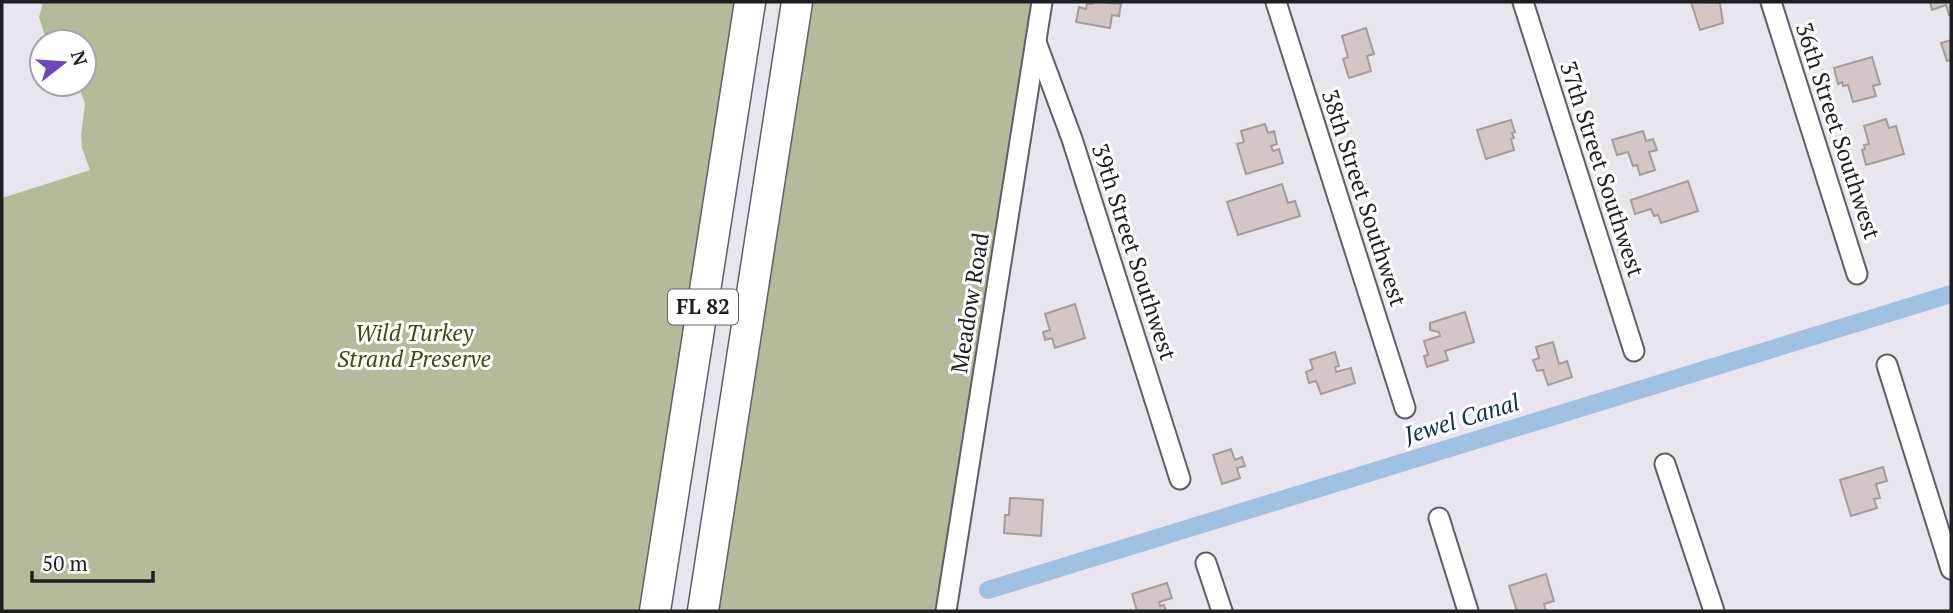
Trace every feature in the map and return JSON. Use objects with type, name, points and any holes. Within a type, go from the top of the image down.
[{"type":"highway","name":"FL 82","points":[[655,611],[750,2]]},
{"type":"highway","points":[[776,145],[765,104],[781,2]]},
{"type":"highway","name":"FL 82","points":[[704,611],[797,2]]},
{"type":"street","name":"Meadow Road","points":[[946,611],[1042,2]]},
{"type":"street","name":"38th Street Southwest","points":[[1276,2],[1405,408]]},
{"type":"street","name":"37th Street Southwest","points":[[1523,2],[1634,351]]},
{"type":"street","name":"36th Street Southwest","points":[[1771,2],[1857,274]]},
{"type":"street","name":"39th Street Southwest","points":[[1036,41],[1072,139],[1180,479]]},
{"type":"street","points":[[1887,365],[1951,569]]},
{"type":"street","points":[[1665,464],[1714,611]]},
{"type":"street","points":[[1439,518],[1468,611]]},
{"type":"street","points":[[1206,563],[1222,611]]},
{"type":"green space","name":"Wild Turkey Strand Preserve","points":[[43,2],[741,2],[646,611],[2,611],[2,198],[90,170],[82,148],[85,104],[83,98],[98,98],[98,28],[43,28],[39,17]]},
{"type":"green space","points":[[807,2],[1033,2],[944,611],[713,611]]},
{"type":"building","points":[[1691,2],[1720,3],[1723,23],[1700,30]]},
{"type":"building","points":[[1930,2],[1951,2],[1951,15],[1946,5],[1932,10]]},
{"type":"building","points":[[1087,4],[1121,4],[1119,16],[1112,15],[1110,28],[1076,22],[1079,7],[1086,9]]},
{"type":"building","points":[[1366,28],[1374,54],[1367,56],[1371,71],[1349,78],[1343,59],[1348,57],[1342,36]]},
{"type":"building","points":[[1951,40],[1951,60],[1947,61],[1941,43]]},
{"type":"building","points":[[1872,57],[1880,84],[1873,86],[1876,96],[1853,102],[1848,85],[1843,86],[1842,82],[1838,84],[1834,68]]},
{"type":"building","points":[[1886,119],[1889,128],[1896,126],[1904,154],[1866,165],[1862,150],[1865,149],[1864,145],[1869,144],[1864,126]]},
{"type":"building","points":[[1511,120],[1515,132],[1512,133],[1514,138],[1511,139],[1514,150],[1486,159],[1477,130]]},
{"type":"building","points":[[1265,124],[1268,133],[1274,131],[1277,144],[1271,146],[1273,151],[1279,149],[1283,163],[1246,174],[1237,144],[1244,142],[1241,131]]},
{"type":"building","points":[[1643,131],[1646,141],[1653,139],[1657,150],[1649,152],[1655,170],[1640,175],[1628,152],[1617,155],[1612,140]]},
{"type":"building","points":[[1688,181],[1698,211],[1661,223],[1658,215],[1654,216],[1651,209],[1635,214],[1631,200]]},
{"type":"building","points":[[1282,184],[1288,203],[1295,201],[1300,216],[1238,235],[1227,202]]},
{"type":"building","points":[[1075,304],[1085,338],[1055,348],[1052,338],[1045,340],[1043,332],[1050,330],[1045,314]]},
{"type":"building","points":[[1465,312],[1474,342],[1445,351],[1448,360],[1427,367],[1424,356],[1428,355],[1424,341],[1440,336],[1439,332],[1430,330],[1430,323]]},
{"type":"building","points":[[1553,342],[1559,364],[1567,361],[1572,377],[1548,385],[1543,370],[1537,371],[1533,360],[1539,358],[1536,347]]},
{"type":"building","points":[[1335,352],[1339,366],[1335,367],[1336,372],[1351,368],[1355,383],[1321,394],[1316,381],[1309,383],[1306,372],[1313,369],[1310,360]]},
{"type":"building","points":[[1231,449],[1235,460],[1242,457],[1245,466],[1237,468],[1240,478],[1222,484],[1213,455]]},
{"type":"building","points":[[1883,467],[1887,481],[1876,484],[1880,498],[1874,499],[1877,508],[1851,516],[1840,480]]},
{"type":"building","points":[[1010,498],[1043,500],[1041,536],[1004,533]]},
{"type":"building","points":[[1546,574],[1554,601],[1544,604],[1546,611],[1517,611],[1509,586]]},
{"type":"building","points":[[1167,583],[1172,598],[1159,602],[1160,606],[1164,605],[1166,611],[1137,611],[1132,594]]},
{"type":"waterway","name":"Jewel Canal","points":[[988,590],[1951,294]]}]
